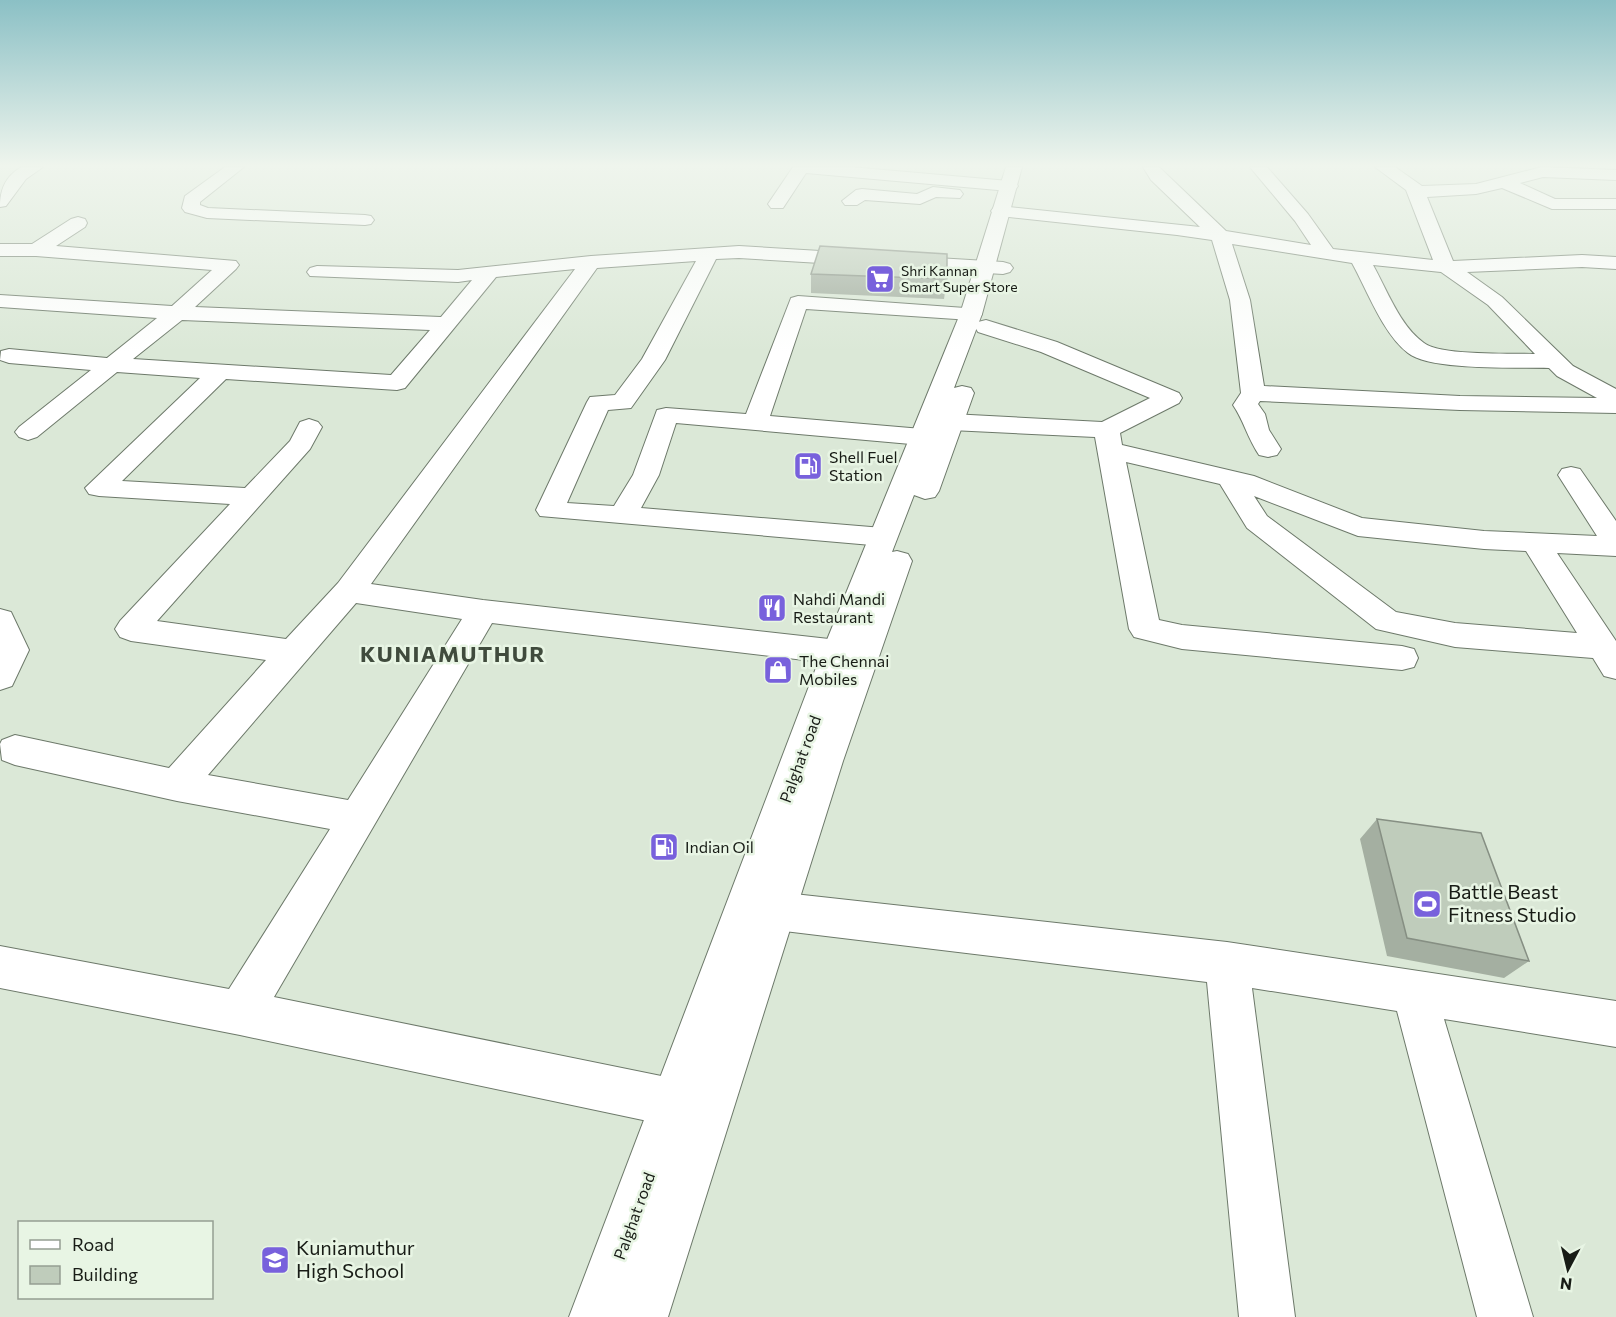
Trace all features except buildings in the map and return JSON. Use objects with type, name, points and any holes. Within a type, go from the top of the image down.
[{"type":"street","points":[[36,250],[70,228]]},
{"type":"street","name":"Palghat road","points":[[640,1317],[825,761],[903,545],[937,430],[995,267],[1004,228]]},
{"type":"street","points":[[1179,228],[1359,258],[1446,267],[1582,261],[1616,263]]},
{"type":"street","points":[[1212,228],[1220,236],[1240,300],[1253,393],[1245,405],[1253,414],[1256,430],[1268,449]]},
{"type":"street","points":[[1309,228],[1326,253]]},
{"type":"street","points":[[1431,228],[1446,267],[1495,301],[1564,371],[1616,399]]},
{"type":"street","points":[[0,250],[36,250],[229,265],[177,313],[28,432]]},
{"type":"street","points":[[317,272],[458,276],[591,262],[738,252],[995,267]]},
{"type":"street","points":[[709,254],[653,360],[622,403],[598,402],[550,510],[883,537]]},
{"type":"street","points":[[1359,258],[1403,333],[1417,350],[1449,357],[1555,362]]},
{"type":"street","points":[[177,785],[349,591],[591,262]]},
{"type":"street","points":[[9,356],[112,365],[397,383],[489,272]]},
{"type":"street","points":[[0,301],[177,313],[446,324]]},
{"type":"street","points":[[757,417],[798,302],[978,320],[1170,398],[1108,440]]},
{"type":"street","points":[[220,372],[99,488],[253,497]]},
{"type":"street","points":[[1253,393],[1460,403],[1616,406]]},
{"type":"street","points":[[623,516],[646,475],[666,415],[1108,440],[1244,482],[1358,527],[1484,540],[1616,544]]},
{"type":"street","points":[[293,652],[131,629],[301,444],[309,427]]},
{"type":"street","name":"Palghat road","points":[[597,1317],[838,652],[883,537],[937,430]]},
{"type":"street","points":[[1108,440],[1145,628],[1182,637],[1402,658]]},
{"type":"street","points":[[1571,475],[1616,544]]},
{"type":"street","points":[[1230,478],[1257,522],[1387,621],[1455,635],[1609,657]]},
{"type":"street","points":[[1535,542],[1609,657]]},
{"type":"street","points":[[349,591],[483,611],[838,652]]},
{"type":"street","points":[[240,1013],[483,611]]},
{"type":"street","points":[[0,620],[13,650],[0,677]]},
{"type":"street","points":[[15,750],[177,785],[358,818]]},
{"type":"street","points":[[776,911],[1227,963],[1616,1023]]},
{"type":"street","points":[[1227,963],[1267,1317]]},
{"type":"street","points":[[0,967],[240,1013],[676,1103]]},
{"type":"street","points":[[1414,992],[1505,1317]]},
{"type":"place","name":"Shri Kannan Smart Super Store","points":[[880,279]]},
{"type":"place","name":"Shell Fuel Station","points":[[808,466]]},
{"type":"place","name":"Nahdi Mandi Restaurant","points":[[772,608]]},
{"type":"place","name":"The Chennai Mobiles","points":[[778,670]]},
{"type":"place","name":"Indian Oil","points":[[664,847]]},
{"type":"place","name":"Battle Beast Fitness Studio","points":[[1427,904]]},
{"type":"place","name":"Kuniamuthur High School","points":[[275,1260]]},
{"type":"district","name":"KUNIAMUTHUR","points":[[453,654]]}]
